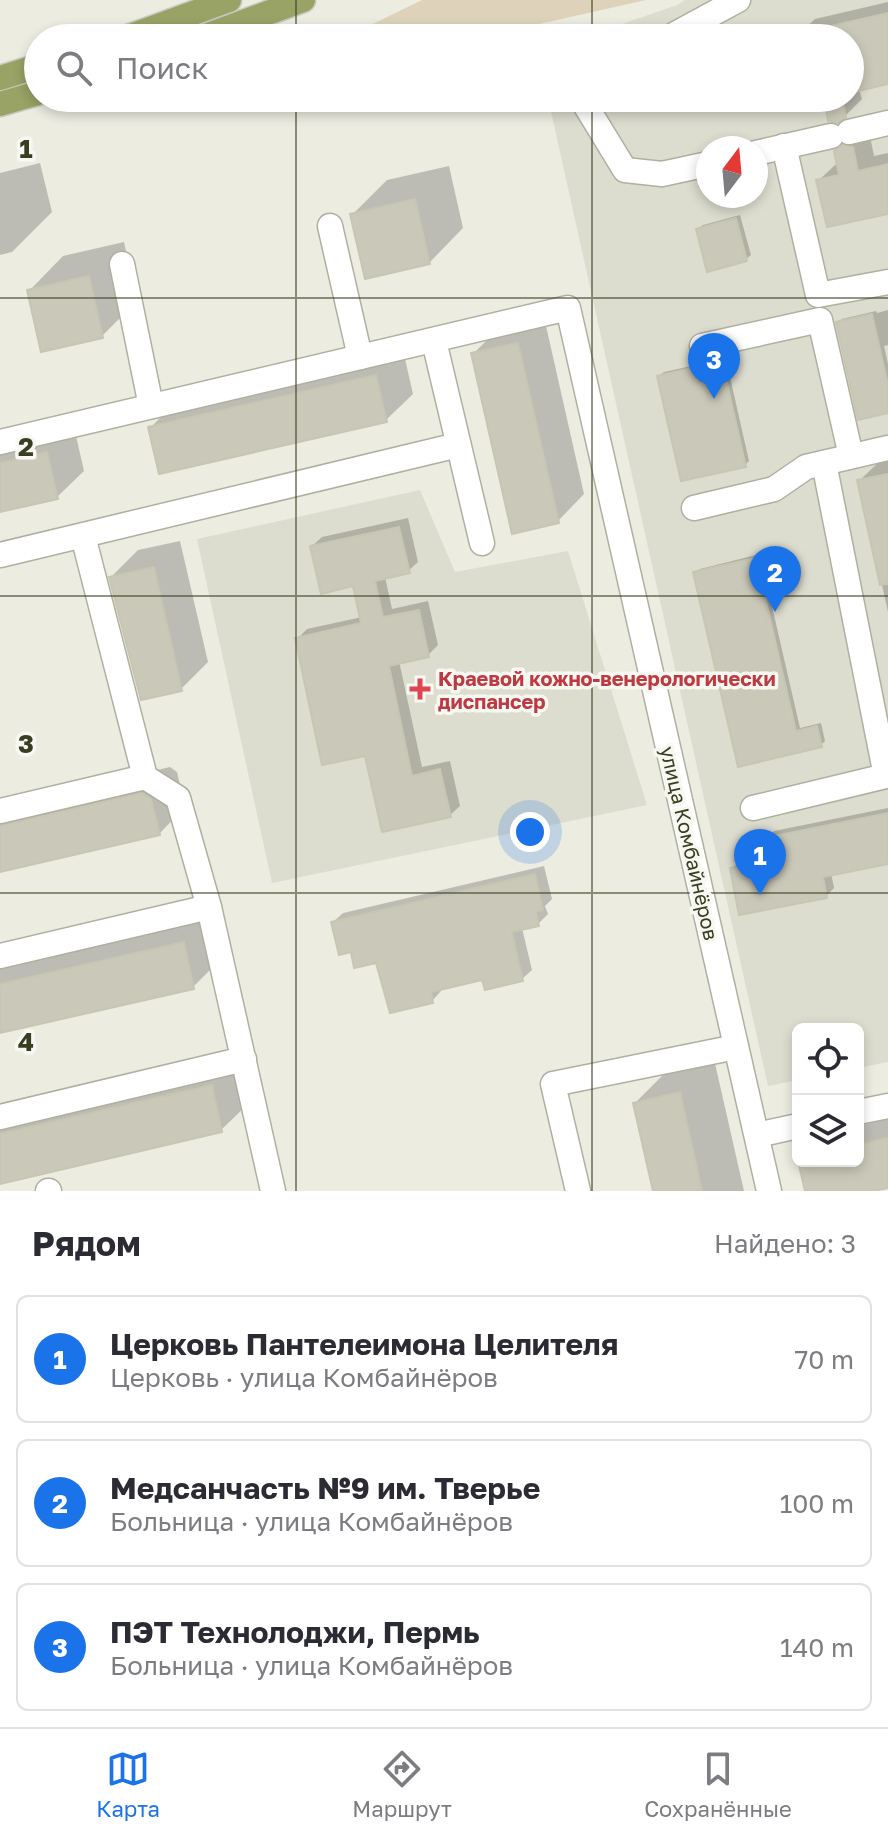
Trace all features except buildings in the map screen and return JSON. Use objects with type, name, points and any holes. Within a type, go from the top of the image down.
[{"type":"main road","points":[[163,24],[229,0]]},
{"type":"main road","points":[[238,24],[303,0]]},
{"type":"main road","points":[[0,78],[24,70]]},
{"type":"main road","points":[[0,104],[24,97]]},
{"type":"street","points":[[694,24],[738,0]]},
{"type":"street","points":[[590,112],[625,170],[662,174],[696,167]]},
{"type":"street","points":[[768,150],[888,123]]},
{"type":"street","points":[[784,146],[818,295],[888,282]]},
{"type":"street","points":[[330,226],[360,357]]},
{"type":"street","points":[[122,264],[151,406]]},
{"type":"street","name":"улица Комбайнёров","points":[[434,341],[568,308],[769,1191]]},
{"type":"street","points":[[708,370],[702,346],[820,320],[851,456]]},
{"type":"street","points":[[0,442],[434,341],[482,543]]},
{"type":"street","points":[[0,555],[458,445]]},
{"type":"street","points":[[694,508],[774,489],[806,467],[888,448]]},
{"type":"street","points":[[753,808],[886,776],[824,463]]},
{"type":"street","points":[[83,536],[145,777],[178,798],[209,907],[244,1059],[269,1190]]},
{"type":"street","points":[[0,811],[145,777]]},
{"type":"street","points":[[0,956],[209,907]]},
{"type":"street","points":[[578,1191],[553,1084],[736,1047]]},
{"type":"street","points":[[0,1117],[244,1059]]},
{"type":"street","points":[[864,1111],[888,1106]]},
{"type":"street","points":[[757,1135],[792,1127]]},
{"type":"shaded area","points":[[422,0],[646,0],[539,24],[373,24]]},
{"type":"shaded area","points":[[685,0],[888,0],[888,1062],[864,1067],[864,1023],[792,1023],[792,1081],[768,1086],[551,112],[864,112],[864,24],[622,24]]},
{"type":"shaded area","name":"Краевой кожно-венерологически диспансер","points":[[420,490],[455,572],[568,551],[647,805],[272,883],[197,539]]},
{"type":"place","name":"ПЭТ Технолоджи, Пермь","points":[[714,399]]},
{"type":"place","name":"Медсанчасть №9 им. Тверье","points":[[775,612]]},
{"type":"place","name":"Краевой кожно-венерологически диспансер","points":[[420,689]]},
{"type":"place","name":"Церковь Пантелеимона Целителя","points":[[760,895]]}]
